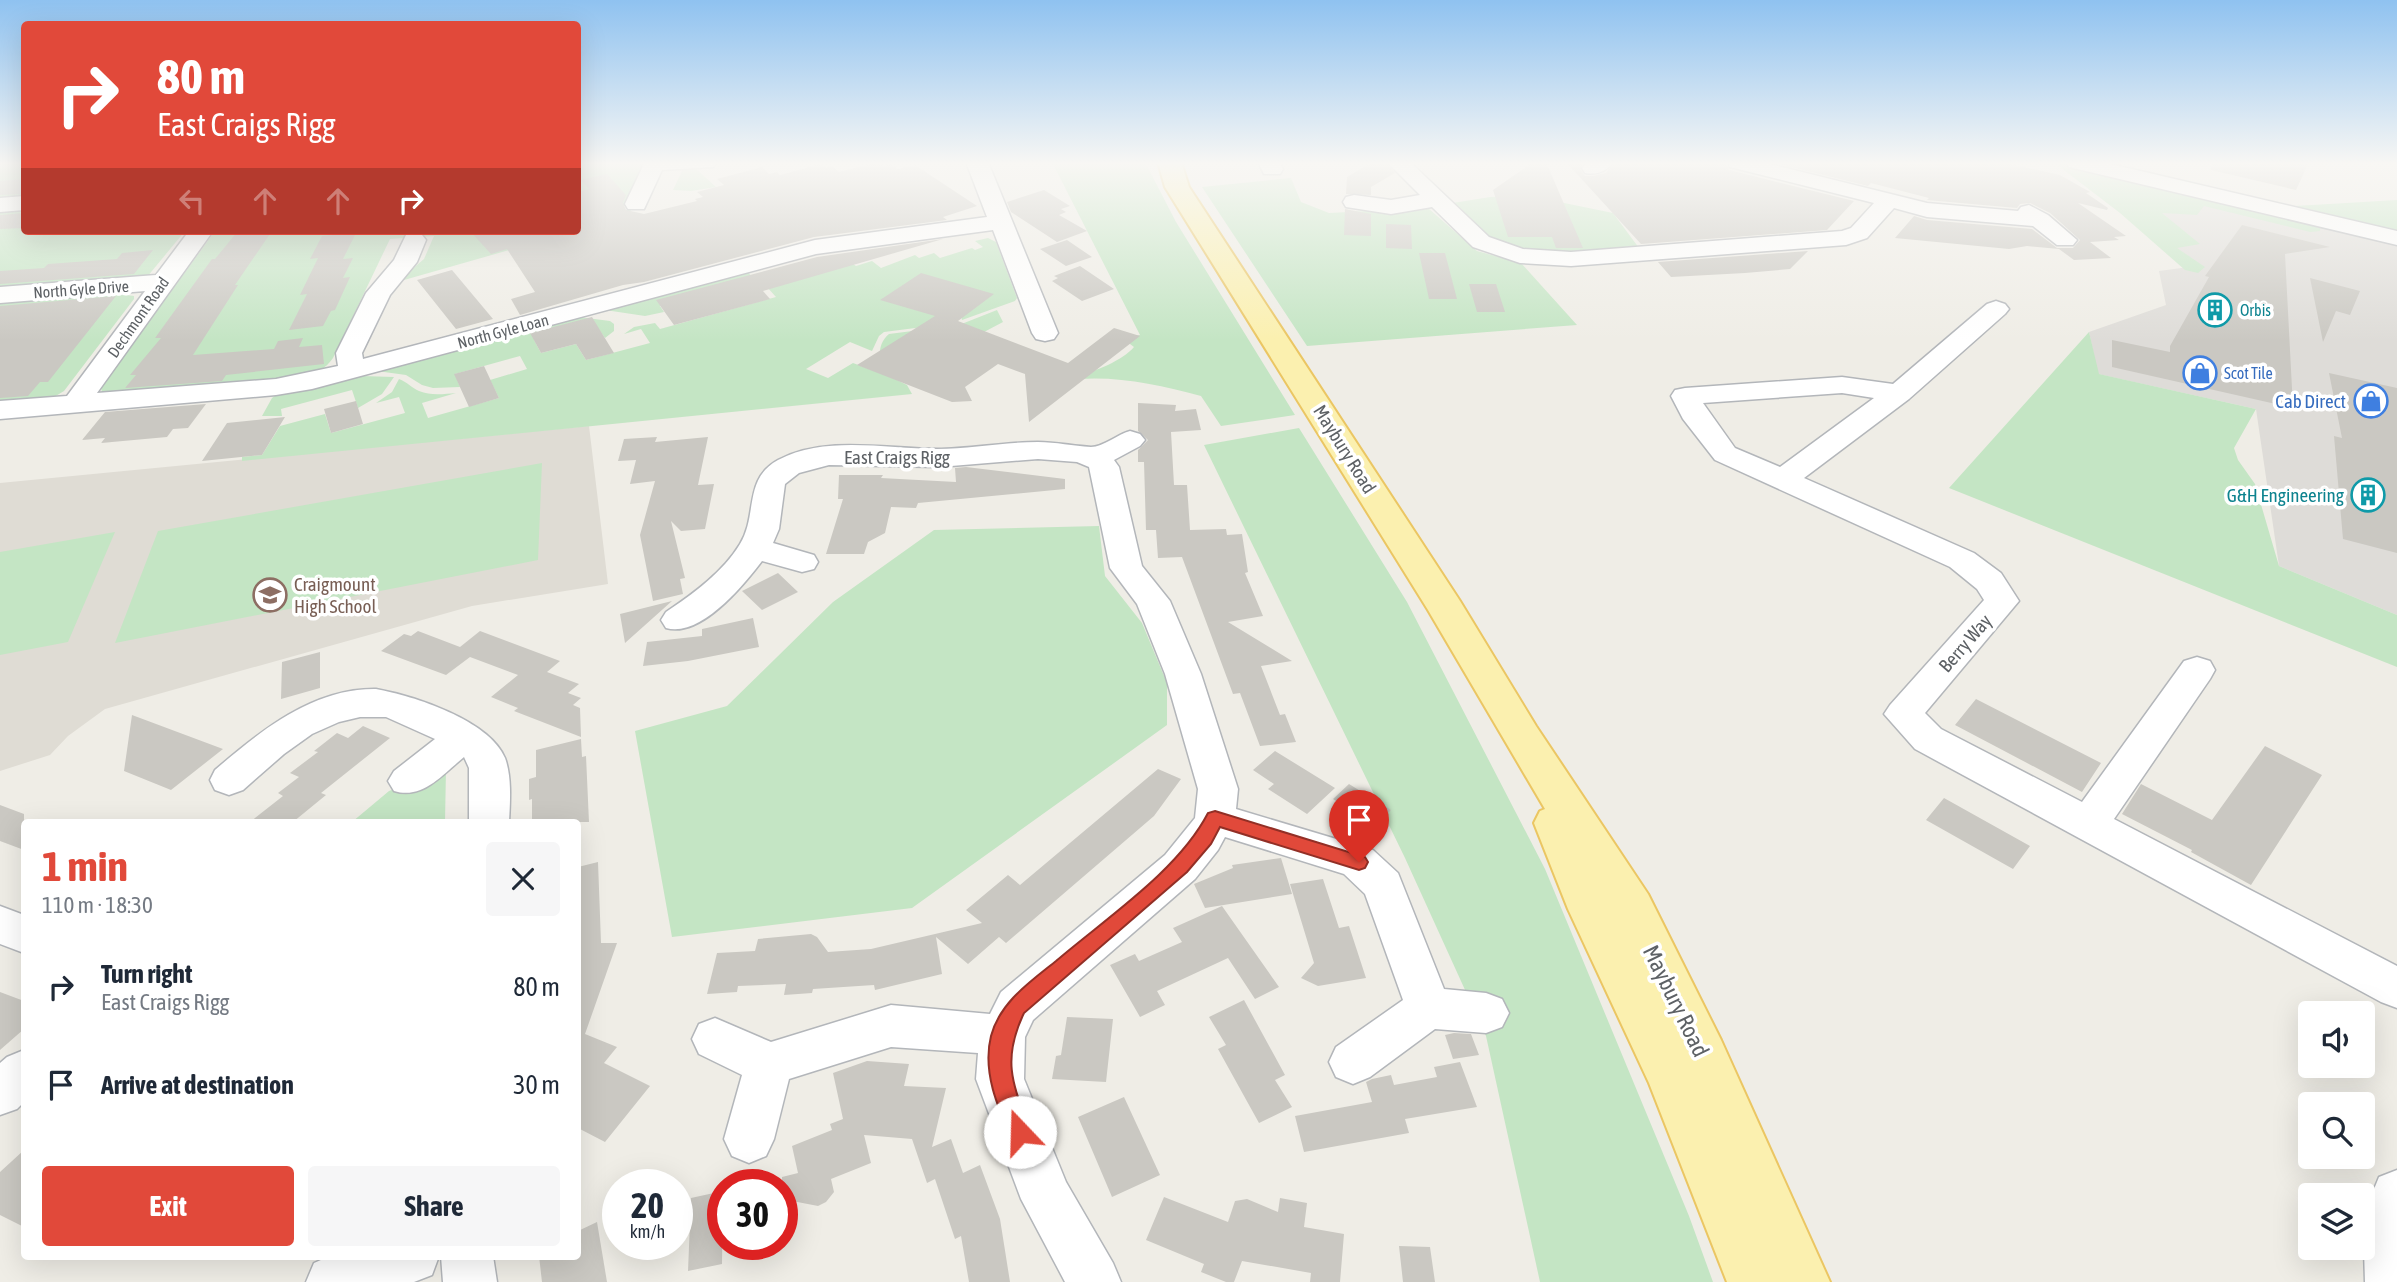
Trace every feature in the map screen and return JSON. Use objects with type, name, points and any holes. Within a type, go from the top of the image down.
[{"type":"main road","name":"Maybury Road","points":[[1199,222],[1447,610],[1521,737],[1632,908],[1703,1057],[1801,1282]]},
{"type":"main road","name":"Maybury Road","points":[[1521,737],[1591,909],[1673,1078],[1756,1282]]},
{"type":"street","points":[[1002,222],[1045,333]]},
{"type":"street","name":"North Gyle Loan","points":[[0,410],[276,387],[352,371],[815,247],[1002,222]]},
{"type":"street","points":[[1460,222],[1490,246],[1520,256],[1558,260],[1846,238],[1859,233],[1869,222]]},
{"type":"street","points":[[2043,222],[2066,240]]},
{"type":"street","points":[[2329,222],[2397,238]]},
{"type":"street","name":"Dechmont Road","points":[[75,404],[198,235]]},
{"type":"street","points":[[352,371],[349,352],[379,293],[405,262],[414,240]]},
{"type":"street","name":"North Gyle Drive","points":[[0,295],[162,282]]},
{"type":"street","points":[[1782,480],[1899,393],[1996,309]]},
{"type":"street","name":"Berry Way","points":[[1899,393],[1842,385],[1685,396],[1697,419],[1725,454],[1962,560],[1989,581],[2001,601],[1903,714],[1928,739],[2397,988]]},
{"type":"street","points":[[1094,1282],[1047,1199],[1011,1109],[1000,1079],[1002,1037],[1017,1006],[1180,867],[1204,839],[1215,818],[1218,789],[1183,674],[1153,601],[1126,568],[1104,467],[1097,457],[1130,440]]},
{"type":"street","name":"East Craigs Rigg","points":[[678,620],[701,606],[755,548],[763,527],[766,494],[774,478],[789,467],[851,454],[936,458],[1030,450],[1076,451],[1097,457]]},
{"type":"street","points":[[755,548],[802,562]]},
{"type":"street","points":[[2088,824],[2197,670]]},
{"type":"street","points":[[229,780],[266,728],[300,722],[338,708],[373,701],[398,707],[465,736],[485,753],[489,771],[489,819]]},
{"type":"street","points":[[408,781],[465,736]]},
{"type":"street","points":[[1215,818],[1359,862],[1383,885],[1428,1008]]},
{"type":"street","points":[[0,924],[21,934]]},
{"type":"street","points":[[1353,1062],[1428,1008],[1486,1013]]},
{"type":"street","points":[[715,1039],[769,1064],[891,1026],[974,1031],[1002,1037]]},
{"type":"street","points":[[749,1139],[769,1064]]},
{"type":"street","points":[[0,1093],[21,1075]]},
{"type":"street","points":[[2392,1282],[2389,1216],[2397,1195]]},
{"type":"street","points":[[333,1282],[401,1260]]},
{"type":"street","points":[[467,1260],[470,1282]]},
{"type":"shaded area","points":[[2132,222],[2302,222],[2397,245],[2397,615],[2279,566],[2256,409],[2098,374],[2089,332],[2166,305],[2159,271],[2189,267]]},
{"type":"shaded area","name":"Craigmount High School","points":[[589,426],[608,584],[472,606],[105,709],[68,736],[50,755],[0,771],[0,483]]},
{"type":"green space","points":[[0,222],[21,222],[21,235],[182,235],[147,277],[0,291]]},
{"type":"green space","points":[[581,222],[604,222],[581,229]]},
{"type":"green space","points":[[1082,222],[1176,222],[1295,415],[1221,426],[1201,396],[1140,382],[1078,379],[1076,376],[1108,365],[1134,347],[1122,338],[1140,335]]},
{"type":"green space","points":[[1225,222],[1444,222],[1477,251],[1521,263],[1577,325],[1307,346]]},
{"type":"green space","points":[[1471,222],[1620,222],[1639,248],[1564,254],[1523,251],[1493,241]]},
{"type":"green space","points":[[2130,222],[2173,222],[2200,244],[2177,248],[2205,267],[2198,273],[2185,270]]},
{"type":"green space","points":[[2269,222],[2296,222],[2320,228],[2320,231],[2310,232]]},
{"type":"green space","points":[[2342,222],[2397,222],[2397,235]]},
{"type":"green space","points":[[212,235],[562,235],[397,282],[424,259],[434,236],[390,239],[333,358],[319,370],[302,377],[106,394],[101,388]]},
{"type":"green space","points":[[988,238],[996,242],[1017,298],[1015,301],[962,320],[961,313],[939,325],[884,332],[872,351],[850,342],[806,369],[828,378],[853,363],[882,374],[881,348],[889,334],[959,325],[997,310],[1003,322],[895,379],[907,385],[912,394],[242,461],[242,457],[262,455],[280,426],[325,414],[331,433],[405,413],[399,397],[376,403],[392,392],[399,379],[424,393],[456,393],[422,403],[428,418],[499,398],[490,380],[527,369],[520,356],[455,374],[460,387],[433,388],[406,375],[377,371],[579,317],[610,321],[614,324],[614,331],[605,338],[595,324],[534,340],[541,353],[576,344],[586,360],[650,343],[641,329],[624,334],[634,327],[655,323],[660,329],[776,297],[758,277],[853,264],[856,266],[872,261],[881,268],[915,255],[919,258],[934,253],[940,258],[983,247],[975,241]]},
{"type":"green space","points":[[748,272],[754,280],[660,306],[664,312],[645,316],[605,310]]},
{"type":"green space","points":[[118,294],[134,296],[134,299],[64,391],[54,397],[0,404],[0,303]]},
{"type":"green space","points":[[2089,332],[2099,374],[2256,409],[2234,448],[2238,460],[2255,484],[2279,566],[2397,615],[2397,667],[1949,488]]},
{"type":"green space","points":[[362,376],[394,377],[382,394],[358,408],[352,390],[281,409],[282,416],[262,416],[276,395]]},
{"type":"green space","points":[[1299,428],[1407,602],[1545,869],[1689,1216],[1713,1282],[1540,1282],[1486,1036],[1405,858],[1204,445]]},
{"type":"green space","points":[[542,463],[538,560],[115,643],[158,531]]},
{"type":"green space","points":[[1099,526],[1105,576],[1142,623],[1167,683],[1167,725],[912,908],[672,937],[635,731],[727,706],[833,602],[934,530]]},
{"type":"green space","points":[[115,532],[68,642],[0,655],[0,552]]},
{"type":"green space","points":[[446,769],[445,819],[356,819],[389,791]]},
{"type":"building","points":[[0,222],[21,222],[21,228],[0,229]]},
{"type":"building","points":[[581,222],[933,222],[814,237],[644,282],[623,285],[520,315],[511,299],[535,292],[507,249],[491,254],[474,235],[581,235]]},
{"type":"building","points":[[1026,222],[1071,222],[1087,231],[1057,242]]},
{"type":"building","points":[[1345,222],[1371,222],[1371,236],[1344,235]]},
{"type":"building","points":[[1503,222],[1572,222],[1583,248],[1556,248],[1552,237],[1508,237]]},
{"type":"building","points":[[1621,222],[1835,222],[1827,230],[1641,244]]},
{"type":"building","points":[[1909,222],[1948,222],[2032,229],[2057,248],[2073,248],[2080,240],[2060,222],[2105,222],[2126,236],[2114,237],[2119,240],[2090,242],[2111,258],[2074,260],[2059,249],[2027,246],[2009,249],[1895,238]]},
{"type":"building","points":[[1386,224],[1411,225],[1412,249],[1386,248]]},
{"type":"building","points":[[2242,225],[2330,247],[2285,254],[2293,408],[2112,367],[2112,340],[2170,352],[2170,346],[2209,277],[2205,276]]},
{"type":"building","points":[[235,235],[269,235],[193,355],[274,349],[278,341],[303,338],[299,347],[322,345],[324,364],[226,375],[222,381],[125,388],[136,375],[130,375],[161,338],[155,338],[212,259],[215,259]]},
{"type":"building","points":[[355,235],[343,259],[353,258],[343,278],[350,277],[335,310],[331,311],[323,326],[289,330],[307,294],[300,295],[318,258],[310,259],[322,236]]},
{"type":"building","points":[[943,239],[763,291],[770,299],[674,325],[656,300],[817,257]]},
{"type":"building","points":[[1067,240],[1092,257],[1066,266],[1040,249]]},
{"type":"building","points":[[153,250],[134,274],[0,284],[0,271],[117,259],[122,253]]},
{"type":"building","points":[[1808,251],[1790,269],[1745,273],[1671,277],[1658,262]]},
{"type":"building","points":[[1419,253],[1445,253],[1457,299],[1429,299]]},
{"type":"building","points":[[1080,266],[1114,289],[1082,301],[1052,281],[1058,278],[1054,276]]},
{"type":"building","points":[[452,270],[493,319],[456,329],[417,280]]},
{"type":"building","points":[[921,273],[994,294],[958,321],[1068,363],[1114,328],[1140,336],[1029,422],[1025,374],[998,364],[965,387],[972,401],[952,402],[857,365],[935,316],[880,300]]},
{"type":"building","points":[[2310,278],[2360,291],[2350,315],[2336,311],[2323,342]]},
{"type":"building","points":[[1469,284],[1496,284],[1505,312],[1477,312]]},
{"type":"building","points":[[116,296],[48,382],[40,382],[28,396],[0,398],[0,306]]},
{"type":"building","points":[[592,317],[614,353],[586,360],[576,344],[541,353],[530,333]]},
{"type":"building","points":[[484,366],[499,398],[469,407],[454,374]]},
{"type":"building","name":"G&H Engineering","points":[[2329,373],[2397,388],[2397,553],[2343,539],[2334,436],[2342,438]]},
{"type":"building","points":[[356,401],[363,424],[331,433],[324,409]]},
{"type":"building","points":[[1138,403],[1176,405],[1175,411],[1196,409],[1201,430],[1171,432],[1174,485],[1187,485],[1190,530],[1226,529],[1227,535],[1242,534],[1248,572],[1245,573],[1263,616],[1228,622],[1292,661],[1261,666],[1280,715],[1285,714],[1296,742],[1260,746],[1240,693],[1233,694],[1182,557],[1158,558],[1156,530],[1146,530],[1144,462],[1138,462],[1138,450],[1148,440],[1138,431]]},
{"type":"building","points":[[206,404],[188,428],[173,429],[167,437],[101,443],[105,438],[82,440],[105,412]]},
{"type":"building","points":[[285,417],[262,455],[202,461],[227,423]]},
{"type":"building","points":[[657,437],[655,442],[708,437],[698,485],[714,484],[705,529],[681,531],[671,521],[685,578],[680,579],[683,594],[653,601],[640,535],[655,481],[630,484],[636,460],[618,461],[624,439]]},
{"type":"building","points":[[955,468],[1065,479],[1065,489],[918,503],[916,508],[891,507],[885,533],[868,542],[864,554],[826,554],[843,499],[838,499],[839,475],[883,475],[881,478],[956,482]]},
{"type":"building","points":[[778,573],[798,592],[762,610],[742,591]]},
{"type":"building","points":[[672,601],[625,643],[620,614]]},
{"type":"building","points":[[753,618],[759,647],[688,661],[643,666],[647,642],[702,636],[702,629]]},
{"type":"building","points":[[418,631],[460,647],[480,631],[560,661],[547,672],[579,684],[568,693],[581,698],[573,705],[580,708],[581,737],[514,711],[518,708],[491,697],[518,675],[470,657],[446,675],[381,651],[404,634],[411,636]]},
{"type":"building","points":[[320,652],[320,688],[281,699],[282,662]]},
{"type":"building","points":[[1976,699],[2101,763],[2082,792],[1955,725]]},
{"type":"building","points":[[132,715],[223,749],[171,790],[124,771]]},
{"type":"building","points":[[363,726],[390,738],[321,793],[326,795],[297,819],[254,819],[283,796],[278,793],[299,777],[290,773],[318,752],[314,751],[337,733],[348,738]]},
{"type":"building","points":[[581,739],[582,757],[586,756],[589,822],[581,822],[581,819],[532,819],[529,779],[536,777],[536,750]]},
{"type":"building","points":[[2265,746],[2322,775],[2251,885],[2191,852],[2192,850],[2122,814],[2141,784],[2212,820]]},
{"type":"building","points":[[1275,751],[1335,788],[1307,814],[1268,789],[1274,784],[1253,770]]},
{"type":"building","points":[[1158,769],[1181,779],[1154,816],[1006,943],[999,937],[968,964],[936,937],[942,974],[875,990],[874,985],[813,989],[812,993],[784,995],[786,984],[738,986],[737,992],[707,994],[717,953],[755,951],[758,939],[811,934],[817,937],[828,952],[871,949],[982,923],[966,910],[1008,875],[1020,885]]},
{"type":"building","points":[[1349,784],[1391,810],[1375,826],[1333,799]]},
{"type":"building","points":[[1944,798],[2030,846],[2013,869],[1926,820]]},
{"type":"building","points":[[0,805],[24,814],[24,819],[21,819],[21,849],[0,841]]},
{"type":"building","points":[[1281,858],[1292,894],[1205,908],[1194,884],[1233,868],[1232,865]]},
{"type":"building","points":[[598,862],[601,943],[617,943],[585,1034],[617,1047],[604,1063],[650,1086],[605,1142],[581,1130],[581,866]]},
{"type":"building","points":[[1323,879],[1339,928],[1349,926],[1366,978],[1318,986],[1301,978],[1314,963],[1290,884]]},
{"type":"building","points":[[1222,906],[1279,987],[1255,999],[1228,958],[1157,991],[1165,1005],[1140,1017],[1110,965],[1135,954],[1139,961],[1182,942],[1173,928]]},
{"type":"building","points":[[0,992],[21,1000],[21,1032],[0,1050]]},
{"type":"building","points":[[1244,1000],[1285,1075],[1275,1080],[1292,1107],[1259,1123],[1218,1049],[1226,1045],[1209,1017]]},
{"type":"building","points":[[1067,1017],[1113,1019],[1106,1082],[1052,1079],[1056,1056],[1061,1055]]},
{"type":"building","points":[[1471,1034],[1479,1055],[1453,1059],[1445,1035]]},
{"type":"building","points":[[867,1061],[909,1064],[904,1086],[946,1088],[932,1147],[951,1139],[963,1173],[980,1165],[1000,1219],[1010,1282],[969,1282],[961,1236],[955,1239],[935,1179],[927,1183],[912,1139],[864,1135],[871,1163],[831,1179],[834,1192],[826,1202],[818,1206],[798,1202],[798,1169],[792,1146],[832,1130],[830,1124],[843,1119],[833,1073]]},
{"type":"building","points":[[1460,1062],[1477,1107],[1405,1119],[1409,1133],[1304,1152],[1295,1116],[1372,1102],[1366,1082],[1372,1079],[1391,1075],[1394,1085],[1437,1077],[1434,1067]]},
{"type":"building","points":[[1124,1097],[1160,1175],[1112,1197],[1078,1117]]},
{"type":"building","points":[[21,1153],[21,1226],[0,1215],[0,1172]]},
{"type":"building","points":[[707,1194],[707,1260],[722,1260],[722,1264],[688,1271],[688,1260],[693,1260],[693,1198]]},
{"type":"building","points":[[1164,1197],[1228,1222],[1235,1201],[1247,1199],[1278,1212],[1280,1198],[1307,1203],[1304,1227],[1344,1234],[1340,1282],[1310,1282],[1311,1273],[1242,1261],[1234,1282],[1226,1282],[1201,1272],[1204,1264],[1146,1240]]},
{"type":"building","points":[[597,1222],[607,1282],[542,1282],[539,1260],[581,1260],[581,1230]]},
{"type":"building","points":[[1399,1246],[1430,1247],[1435,1282],[1403,1282]]},
{"type":"place","name":"Orbis","points":[[2215,310]]},
{"type":"place","name":"Scot Tile","points":[[2200,373]]},
{"type":"place","name":"Cab Direct","points":[[2371,401]]},
{"type":"place","name":"G&H Engineering","points":[[2368,495]]},
{"type":"place","name":"Craigmount High School","points":[[270,595]]},
{"type":"route","points":[[1020,1132],[1000,1079],[1002,1037],[1017,1006],[1180,867],[1204,839],[1215,818],[1359,862]]}]
